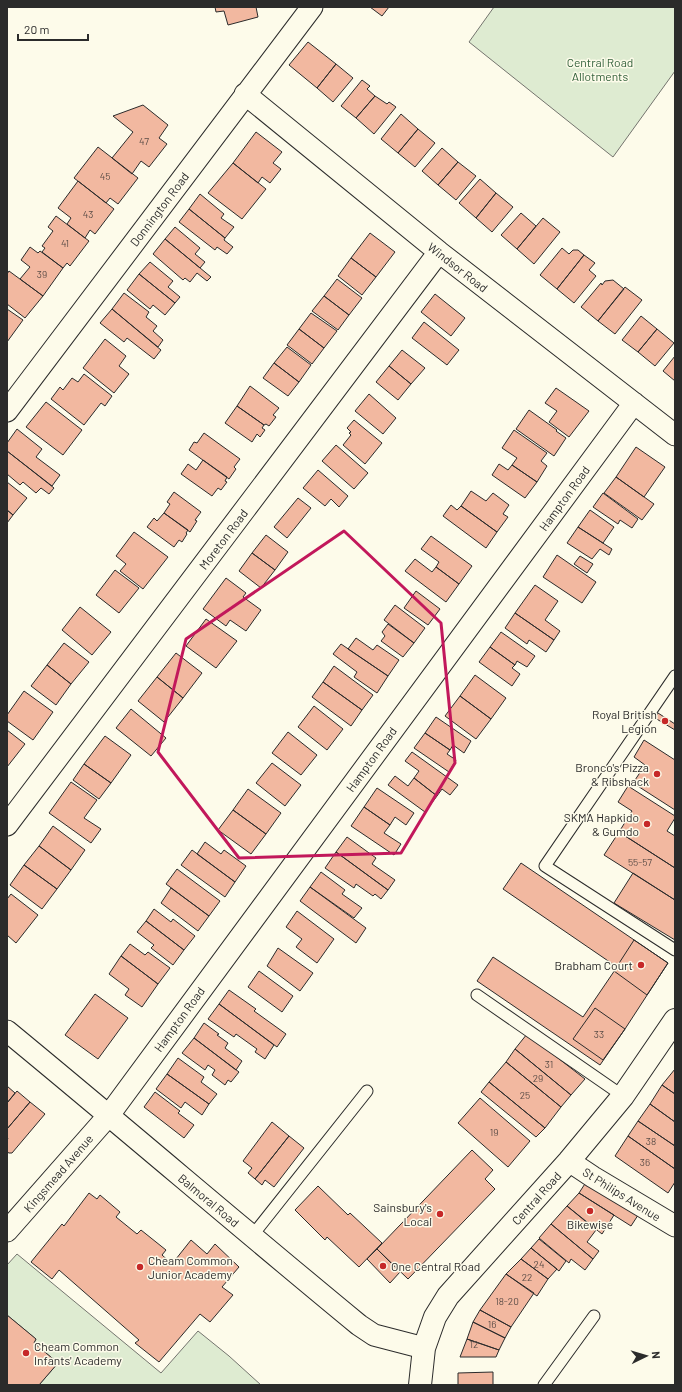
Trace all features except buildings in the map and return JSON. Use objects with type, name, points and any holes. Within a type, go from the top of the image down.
[{"type":"main road","name":"Central Road","points":[[420,1385],[424,1348],[434,1317],[448,1296],[569,1161],[623,1096],[675,1020]]},
{"type":"street","name":"Donnington Road","points":[[7,411],[312,7]]},
{"type":"street","name":"Windsor Road","points":[[246,94],[439,252],[675,435]]},
{"type":"street","name":"Moreton Road","points":[[7,825],[439,252]]},
{"type":"street","name":"Hampton Road","points":[[109,1115],[634,403]]},
{"type":"street","name":"Balmoral Road","points":[[7,1031],[359,1325],[374,1335],[424,1348]]},
{"type":"street","name":"Kingsmead Avenue","points":[[7,1231],[109,1115]]},
{"type":"street","name":"St Philips Avenue","points":[[569,1161],[675,1226]]},
{"type":"lane","points":[[675,676],[545,866],[675,950]]},
{"type":"lane","points":[[477,994],[623,1096]]},
{"type":"lane","points":[[252,1236],[367,1091]]},
{"type":"lane","points":[[544,1385],[594,1316]]},
{"type":"highlighted area","points":[[344,531],[441,623],[455,763],[401,853],[239,858],[158,752],[186,639]]},
{"type":"green space","name":"Central Road Allotments","points":[[494,7],[675,7],[675,71],[613,157],[469,42]]},
{"type":"green space","points":[[17,1254],[161,1373],[198,1331],[261,1385],[39,1385],[58,1363],[34,1343],[36,1339],[7,1315],[7,1265]]},
{"type":"place","name":"Royal British Legion","points":[[665,721]]},
{"type":"place","name":"Bronco's Pizza & Ribshack","points":[[657,774]]},
{"type":"place","name":"SKMA Hapkido & Gumdo","points":[[647,824]]},
{"type":"place","name":"Brabham Court","points":[[641,965]]},
{"type":"place","name":"Bikewise","points":[[590,1211]]},
{"type":"place","name":"Sainsbury's Local","points":[[440,1214]]},
{"type":"place","name":"One Central Road","points":[[383,1266]]},
{"type":"place","name":"Cheam Common Junior Academy","points":[[140,1267]]},
{"type":"place","name":"Cheam Common Infants' Academy","points":[[26,1353]]}]
